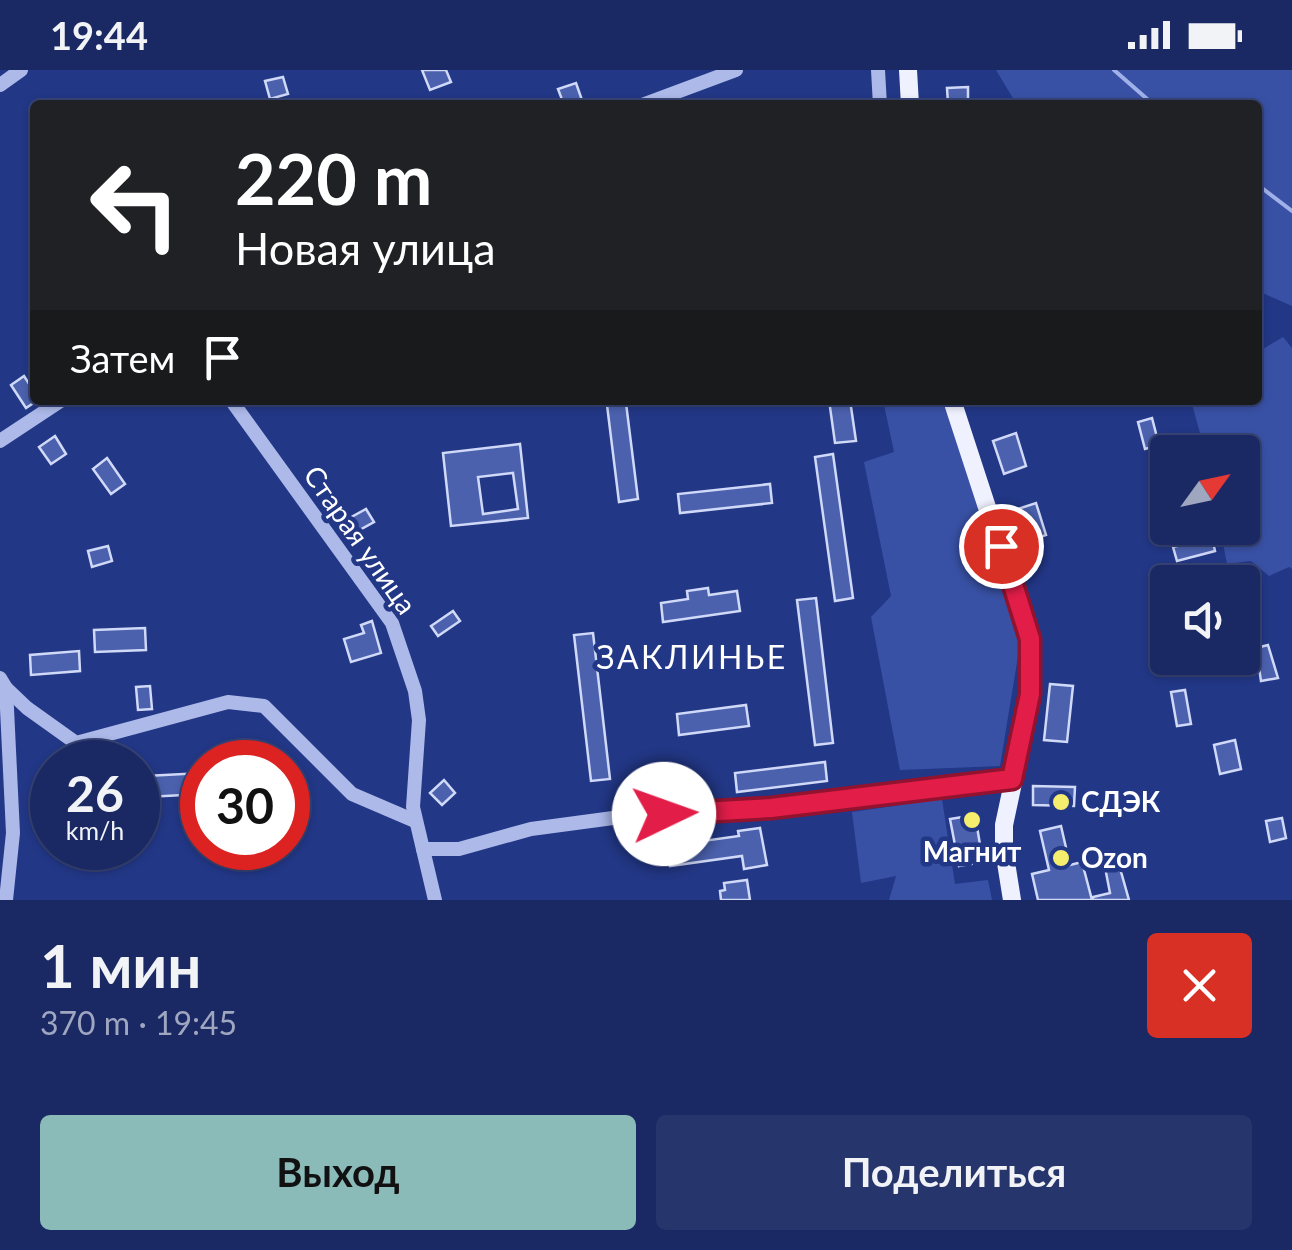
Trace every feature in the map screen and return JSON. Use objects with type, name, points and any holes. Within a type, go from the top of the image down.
[{"type":"main road","points":[[908,70],[910,100]]},
{"type":"main road","points":[[954,405],[1030,639],[1030,694],[1006,811],[1004,850],[1012,900]]},
{"type":"street","points":[[0,85],[21,70]]},
{"type":"street","points":[[655,100],[736,70]]},
{"type":"street","points":[[878,70],[880,100]]},
{"type":"street","points":[[0,441],[54,405]]},
{"type":"street","name":"Старая улица","points":[[235,405],[392,623],[407,662],[419,720],[415,821],[435,900]]},
{"type":"street","points":[[3,683],[27,708],[76,743],[228,702],[264,706],[352,794],[415,821]]},
{"type":"street","points":[[3,683],[13,833],[6,900]]},
{"type":"street","points":[[423,849],[458,848],[532,828],[628,816],[771,808],[1012,779]]},
{"type":"shaded area","points":[[996,70],[1292,70],[1292,306],[1262,293],[1262,100],[1014,100]]},
{"type":"shaded area","points":[[1283,337],[1292,348],[1292,569],[1269,576],[1251,561],[1227,564],[1223,545],[1260,545],[1260,435],[1200,435],[1192,405],[1262,405],[1262,350]]},
{"type":"shaded area","points":[[884,405],[945,405],[1021,638],[1000,766],[900,770],[871,617],[891,596],[864,462],[894,452]]},
{"type":"shaded area","points":[[942,799],[955,884],[988,880],[992,900],[889,900],[896,876],[861,883],[852,812]]},
{"type":"building","points":[[422,70],[446,70],[451,82],[430,90]]},
{"type":"building","points":[[283,77],[288,94],[270,99],[265,81]]},
{"type":"building","points":[[576,83],[582,100],[562,100],[558,89]]},
{"type":"building","points":[[968,87],[968,100],[948,100],[947,88]]},
{"type":"building","points":[[24,376],[30,385],[30,405],[26,408],[11,385]]},
{"type":"building","points":[[607,405],[626,405],[638,499],[619,502]]},
{"type":"building","points":[[830,405],[851,405],[856,441],[835,443]]},
{"type":"building","points":[[1152,418],[1156,435],[1150,435],[1150,448],[1145,449],[1138,422]]},
{"type":"building","points":[[1016,433],[1026,466],[1004,474],[993,441]]},
{"type":"building","points":[[55,436],[66,454],[51,464],[39,447]]},
{"type":"building","points":[[520,444],[528,518],[451,526],[443,453]],"holes":[[[513,473],[518,509],[483,514],[478,477]]]},
{"type":"building","points":[[833,454],[853,598],[835,601],[815,457]]},
{"type":"building","points":[[107,458],[125,484],[111,494],[93,469]]},
{"type":"building","points":[[770,484],[772,503],[680,513],[678,494]]},
{"type":"building","points":[[1036,503],[1046,535],[1026,542],[1015,510]]},
{"type":"building","points":[[366,509],[374,522],[354,533],[346,520]]},
{"type":"building","points":[[1214,545],[1215,551],[1177,561],[1173,547]]},
{"type":"building","points":[[108,546],[112,561],[92,567],[88,551]]},
{"type":"building","points":[[708,588],[709,595],[737,591],[740,611],[663,622],[661,603],[688,599],[687,591]]},
{"type":"building","points":[[816,598],[833,743],[815,745],[797,600]]},
{"type":"building","points":[[453,611],[460,621],[438,636],[431,626]]},
{"type":"building","points":[[372,621],[381,653],[351,662],[344,639],[364,633],[361,625]]},
{"type":"building","points":[[145,628],[146,650],[95,652],[94,630]]},
{"type":"building","points":[[593,633],[610,779],[591,781],[574,635]]},
{"type":"building","points":[[1268,645],[1278,678],[1261,681],[1260,647]]},
{"type":"building","points":[[79,651],[80,671],[31,675],[30,655]]},
{"type":"building","points":[[1050,684],[1073,686],[1067,742],[1044,740]]},
{"type":"building","points":[[150,686],[152,709],[138,710],[136,687]]},
{"type":"building","points":[[1185,690],[1191,724],[1177,726],[1171,692]]},
{"type":"building","points":[[746,705],[749,726],[679,735],[677,714]]},
{"type":"building","points":[[1235,740],[1241,769],[1220,774],[1214,745]]},
{"type":"building","points":[[825,762],[827,781],[737,792],[735,773]]},
{"type":"building","points":[[180,774],[180,795],[160,796],[160,775]]},
{"type":"building","points":[[444,780],[455,793],[442,805],[430,793]]},
{"type":"building","points":[[1033,786],[1075,787],[1074,806],[1033,805]]},
{"type":"building","points":[[975,815],[983,862],[959,866],[950,819]]},
{"type":"building","points":[[1282,818],[1286,838],[1270,842],[1266,821]]},
{"type":"building","points":[[1061,826],[1070,865],[1082,862],[1092,900],[1038,900],[1032,874],[1049,870],[1040,831]]},
{"type":"building","points":[[760,828],[767,865],[744,869],[742,856],[670,866],[667,846],[739,836],[738,831]]},
{"type":"building","points":[[1116,854],[1129,900],[1093,900],[1110,893],[1103,857]]},
{"type":"building","points":[[747,880],[750,900],[721,900],[724,883]]},
{"type":"waterway","points":[[1114,70],[1148,100]]},
{"type":"waterway","points":[[1262,188],[1292,211]]},
{"type":"place","name":"СДЭК","points":[[1061,802]]},
{"type":"place","name":"Магнит","points":[[972,820]]},
{"type":"place","name":"Ozon","points":[[1061,858]]},
{"type":"district","name":"ЗАКЛИНЬЕ","points":[[692,658]]},
{"type":"route","points":[[664,814],[771,808],[1012,779],[1030,694],[1030,639],[1001,546]]}]
